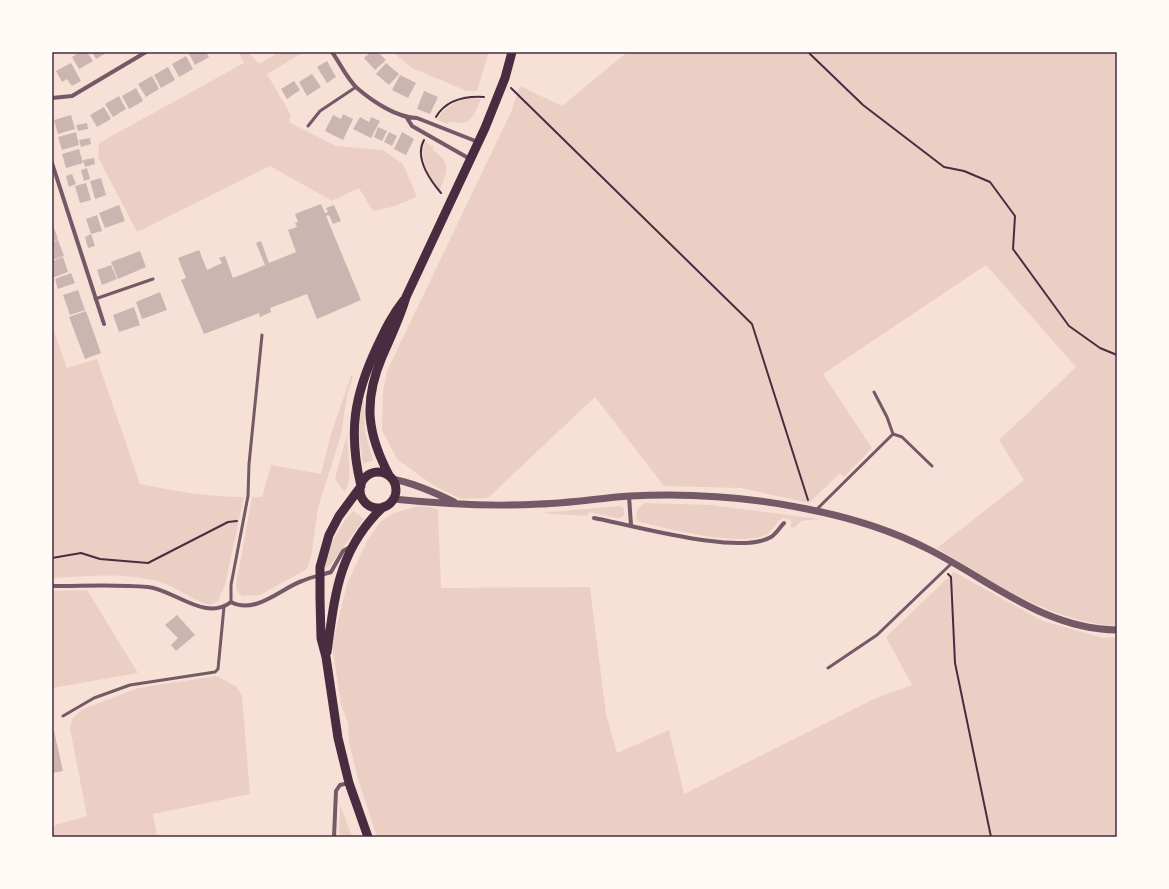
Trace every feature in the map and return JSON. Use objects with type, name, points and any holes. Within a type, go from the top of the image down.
[{"type":"main road","points":[[326,658],[330,619],[336,587],[354,545],[369,522],[393,499],[396,488],[381,459],[371,431],[369,416],[374,378],[400,319],[406,297],[478,142],[502,86],[512,52]]},
{"type":"main road","points":[[383,507],[378,508],[368,505],[360,496],[353,444],[353,427],[357,400],[365,374],[392,315],[406,297]]},
{"type":"main road","points":[[368,837],[349,783],[338,738],[326,658],[321,638],[320,567],[329,535],[339,516],[360,488],[366,476],[371,473],[385,473],[391,478]]},
{"type":"street","points":[[52,98],[72,96],[146,52]]},
{"type":"street","points":[[332,52],[356,87],[380,104],[407,118],[417,118],[478,142]]},
{"type":"street","points":[[407,118],[412,126],[470,159]]},
{"type":"street","points":[[52,163],[104,324]]},
{"type":"street","points":[[391,478],[438,493],[455,502]]},
{"type":"street","points":[[393,499],[437,503],[455,502],[488,505],[541,504],[629,496],[676,495],[717,497],[806,509],[884,531],[929,550],[1004,595],[1048,615],[1079,625],[1117,630]]},
{"type":"street","points":[[629,496],[631,525]]},
{"type":"street","points":[[594,518],[680,537],[726,543],[754,542],[771,537],[784,524]]},
{"type":"street","points":[[52,586],[122,585],[150,588],[209,610],[224,607],[231,602],[238,606],[256,604],[302,581],[331,572],[343,551],[354,545]]},
{"type":"street","points":[[334,837],[336,791],[340,785],[349,783]]},
{"type":"lane","points":[[308,126],[320,111],[356,87]]},
{"type":"lane","points":[[96,299],[153,279]]},
{"type":"lane","points":[[231,602],[231,585],[248,496],[249,464],[262,335]]},
{"type":"lane","points":[[874,392],[887,417],[893,434]]},
{"type":"lane","points":[[893,434],[902,437],[932,466]]},
{"type":"lane","points":[[815,511],[893,434]]},
{"type":"lane","points":[[828,668],[877,635],[952,563]]},
{"type":"lane","points":[[63,716],[94,698],[130,685],[215,672],[218,669],[224,607]]},
{"type":"path","points":[[808,52],[862,105],[944,167],[964,171],[990,182],[1015,216],[1013,249],[1069,326],[1100,348],[1117,355]]},
{"type":"path","points":[[502,86],[510,87],[752,324],[808,498],[806,509]]},
{"type":"path","points":[[432,125],[447,105],[459,98],[484,97]]},
{"type":"path","points":[[426,134],[422,147],[424,165],[428,176],[441,193]]},
{"type":"path","points":[[52,558],[81,553],[100,559],[148,563],[228,522],[243,519]]},
{"type":"path","points":[[945,571],[951,577],[955,663],[991,837]]},
{"type":"shaded area","points":[[238,52],[248,52],[259,64],[279,52],[304,52],[267,74],[291,115],[289,122],[336,146],[383,150],[403,164],[417,197],[392,207],[373,211],[359,188],[332,201],[270,166],[137,232],[98,157],[99,143],[244,63]]},
{"type":"shaded area","points":[[393,52],[489,52],[477,91],[467,91],[412,68]]},
{"type":"shaded area","points":[[627,52],[1117,52],[1117,626],[1093,623],[1046,609],[978,574],[937,548],[1024,480],[999,440],[1076,367],[986,265],[823,374],[872,448],[844,477],[840,473],[809,503],[741,488],[664,486],[595,397],[488,498],[461,499],[433,485],[397,459],[382,430],[383,391],[387,371],[511,112],[520,86],[562,106]]},
{"type":"shaded area","points":[[469,98],[481,99],[471,119],[462,123],[449,121],[448,124],[437,120],[450,106]]},
{"type":"shaded area","points":[[425,142],[434,147],[433,150],[443,159],[445,163],[445,178],[440,190],[432,179],[424,161],[423,148]]},
{"type":"shaded area","points":[[52,326],[67,368],[97,359],[140,484],[192,493],[244,497],[225,585],[218,601],[210,605],[203,603],[167,584],[133,577],[79,576],[52,578]]},
{"type":"shaded area","points":[[352,373],[353,376],[347,396],[341,435],[318,508],[311,557],[307,569],[260,595],[242,596],[237,591],[236,585],[252,497],[262,497],[271,465],[321,474],[331,434]]},
{"type":"shaded area","points":[[362,400],[364,400],[365,432],[373,460],[363,464],[359,433]]},
{"type":"shaded area","points":[[347,434],[349,481],[344,492],[335,479]]},
{"type":"shaded area","points":[[645,503],[711,505],[820,519],[801,521],[794,528],[790,526],[792,523],[790,519],[783,518],[766,535],[763,536],[750,539],[719,538],[639,522],[636,518],[637,511],[639,507]]},
{"type":"shaded area","points":[[418,506],[430,507],[438,510],[441,588],[590,587],[606,714],[617,753],[669,730],[684,794],[876,698],[912,685],[886,637],[954,572],[1043,621],[1103,638],[1117,637],[1117,837],[377,837],[358,779],[349,742],[348,723],[341,704],[332,646],[347,584],[368,539],[381,521],[394,513]]},
{"type":"shaded area","points":[[620,506],[624,508],[624,515],[620,518],[589,512],[587,516],[540,513]]},
{"type":"shaded area","points":[[353,511],[364,519],[330,566],[325,568],[334,538],[338,530]]},
{"type":"shaded area","points":[[87,590],[138,673],[52,688],[52,591]]},
{"type":"shaded area","points":[[216,676],[236,686],[242,696],[250,794],[153,814],[157,837],[52,837],[52,826],[87,816],[70,729],[72,719],[81,710],[138,688]]},
{"type":"shaded area","points":[[340,804],[352,837],[339,834]]},
{"type":"building","points":[[80,52],[87,52],[93,61],[79,69],[72,57]]},
{"type":"building","points":[[92,52],[108,52],[96,59]]},
{"type":"building","points":[[188,52],[206,52],[209,57],[195,65]]},
{"type":"building","points":[[371,52],[378,52],[386,60],[375,70],[364,58]]},
{"type":"building","points":[[186,56],[193,69],[179,77],[172,64]]},
{"type":"building","points":[[327,61],[336,77],[327,83],[317,67]]},
{"type":"building","points":[[71,63],[81,81],[72,86],[67,79],[62,82],[56,71]]},
{"type":"building","points":[[386,63],[399,74],[389,85],[376,74]]},
{"type":"building","points":[[168,67],[175,80],[161,88],[154,75]]},
{"type":"building","points":[[312,74],[321,87],[307,96],[299,82]]},
{"type":"building","points":[[400,75],[416,83],[408,98],[392,90]]},
{"type":"building","points":[[152,76],[159,89],[146,97],[138,84]]},
{"type":"building","points":[[294,81],[300,90],[287,99],[281,89]]},
{"type":"building","points":[[136,88],[143,101],[129,109],[122,96]]},
{"type":"building","points":[[424,91],[438,97],[430,114],[417,109]]},
{"type":"building","points":[[119,96],[126,109],[113,117],[105,104]]},
{"type":"building","points":[[104,107],[111,119],[97,127],[90,115]]},
{"type":"building","points":[[343,114],[353,119],[343,140],[325,131],[333,115],[341,119]]},
{"type":"building","points":[[71,115],[75,129],[58,134],[54,120]]},
{"type":"building","points":[[360,117],[369,122],[371,117],[380,121],[371,138],[353,129]]},
{"type":"building","points":[[87,123],[88,129],[78,131],[76,125]]},
{"type":"building","points":[[378,127],[387,131],[382,141],[374,137]]},
{"type":"building","points":[[76,132],[79,145],[62,150],[58,137]]},
{"type":"building","points":[[389,132],[397,136],[392,146],[384,142]]},
{"type":"building","points":[[402,132],[414,139],[406,155],[394,149]]},
{"type":"building","points":[[90,138],[91,144],[81,147],[79,140]]},
{"type":"building","points":[[79,149],[83,163],[66,168],[62,154]]},
{"type":"building","points":[[94,158],[95,164],[85,167],[83,160]]},
{"type":"building","points":[[87,168],[90,179],[84,181],[81,170]]},
{"type":"building","points":[[72,174],[76,184],[69,187],[66,176]]},
{"type":"building","points":[[101,178],[106,195],[95,199],[90,181]]},
{"type":"building","points":[[86,183],[91,200],[80,203],[75,186]]},
{"type":"building","points":[[321,204],[325,213],[328,212],[326,208],[334,205],[341,221],[333,224],[329,215],[326,216],[361,300],[317,319],[307,294],[270,308],[271,312],[260,317],[259,313],[204,334],[181,280],[186,278],[178,258],[199,250],[207,270],[222,263],[219,258],[225,256],[233,278],[265,265],[256,243],[261,241],[269,263],[296,252],[288,230],[297,227],[295,223],[298,222],[295,214]]},
{"type":"building","points":[[119,205],[125,221],[105,228],[99,213]]},
{"type":"building","points":[[97,215],[102,231],[91,234],[86,219]]},
{"type":"building","points":[[52,222],[58,239],[52,242]]},
{"type":"building","points":[[91,234],[95,246],[88,248],[85,237]]},
{"type":"building","points":[[58,240],[64,256],[52,260],[52,242]]},
{"type":"building","points":[[140,251],[146,267],[118,279],[111,262]]},
{"type":"building","points":[[63,257],[68,272],[52,278],[52,261]]},
{"type":"building","points":[[111,265],[117,279],[102,285],[97,270]]},
{"type":"building","points":[[71,273],[75,283],[58,289],[55,279]]},
{"type":"building","points":[[78,290],[85,310],[70,315],[63,295]]},
{"type":"building","points":[[160,292],[167,310],[142,319],[136,302]]},
{"type":"building","points":[[134,307],[140,325],[119,332],[113,315]]},
{"type":"building","points":[[86,311],[101,353],[85,359],[69,317]]},
{"type":"building","points":[[177,615],[195,635],[176,651],[171,645],[178,638],[165,625]]},
{"type":"building","points":[[54,731],[63,771],[52,773],[52,732]]}]
